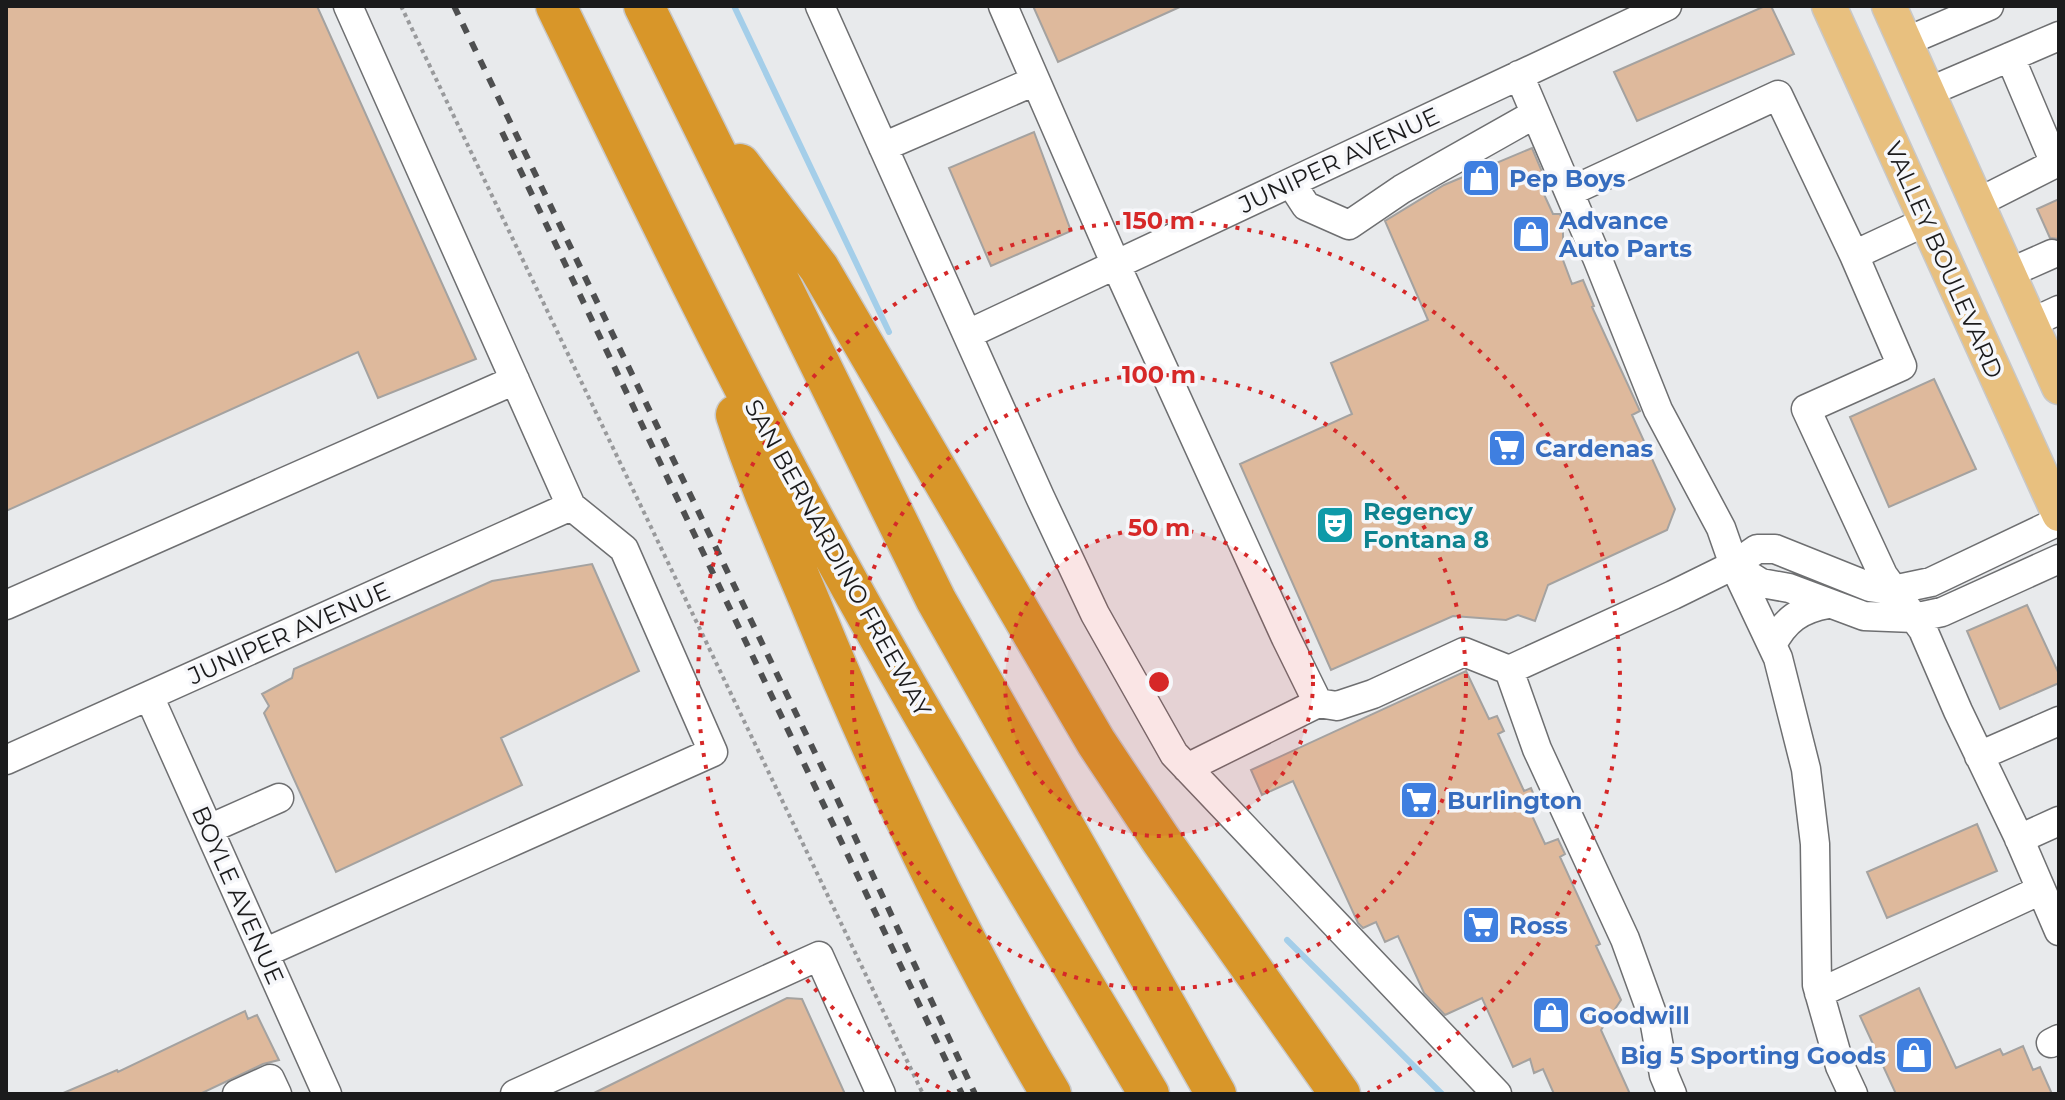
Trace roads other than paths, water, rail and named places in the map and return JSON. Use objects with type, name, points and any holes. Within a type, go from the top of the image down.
[{"type":"highway","name":"SAN BERNARDINO FREEWAY","points":[[556,6],[698,301],[833,555],[1149,1094]]},
{"type":"highway","points":[[644,6],[936,600],[1216,1094]]},
{"type":"highway","points":[[688,97],[819,268],[1096,742],[1161,840],[1340,1094]]},
{"type":"highway","points":[[698,301],[751,460],[846,690],[935,879],[1006,1019],[1051,1094]]},
{"type":"main road","name":"VALLEY BOULEVARD","points":[[1829,6],[2059,514]]},
{"type":"main road","points":[[1889,6],[2009,273],[2045,316],[2055,368]]},
{"type":"street","points":[[264,953],[713,752],[624,549],[571,506],[348,6]]},
{"type":"street","points":[[820,6],[1095,614],[1174,754],[1497,1094]]},
{"type":"street","points":[[1003,6],[1116,265],[1318,703]]},
{"type":"street","name":"JUNIPER AVENUE","points":[[968,334],[1667,6]]},
{"type":"street","points":[[1905,42],[1989,6]]},
{"type":"street","points":[[1928,92],[2059,36]]},
{"type":"street","points":[[1977,203],[2052,165],[2054,161],[2010,57]]},
{"type":"street","points":[[1519,75],[1658,410],[1721,528],[1734,565],[1772,645],[1806,769],[1815,844],[1819,993],[1840,1066],[1853,1094]]},
{"type":"street","points":[[883,147],[1035,81]]},
{"type":"street","points":[[1569,192],[1778,95],[1854,255],[1902,366],[1806,409],[1883,575],[1923,630],[2019,839],[2046,880],[2059,931]]},
{"type":"street","points":[[1291,183],[1306,206],[1349,225],[1402,189],[1535,114]]},
{"type":"street","points":[[1854,255],[1927,221]]},
{"type":"street","points":[[2009,273],[2052,254]]},
{"type":"street","points":[[6,605],[515,380]]},
{"type":"street","name":"JUNIPER AVENUE","points":[[6,760],[571,506]]},
{"type":"street","points":[[1187,768],[1318,703],[1337,706],[1373,694],[1464,652],[1509,670],[1734,565],[1757,549],[1775,549],[1870,587],[1893,590],[1931,582],[2059,521]]},
{"type":"street","points":[[1734,565],[1761,583],[1789,588],[1864,616],[1914,618],[1942,612],[2059,559]]},
{"type":"street","points":[[1772,645],[1799,612],[1828,604]]},
{"type":"street","points":[[1509,670],[1537,749],[1625,939],[1654,1019],[1664,1075],[1672,1094]]},
{"type":"street","name":"BOYLE AVENUE","points":[[149,696],[327,1094]]},
{"type":"street","points":[[1979,756],[2059,721]]},
{"type":"street","points":[[209,829],[279,798]]},
{"type":"street","points":[[2019,839],[2059,821]]},
{"type":"street","points":[[1819,993],[2046,880]]},
{"type":"street","points":[[515,1094],[819,956],[881,1094]]},
{"type":"street","points":[[237,1094],[270,1079],[277,1094]]},
{"type":"waterway","points":[[734,6],[889,332]]},
{"type":"waterway","points":[[1287,940],[1442,1094]]},
{"type":"railway","points":[[454,6],[833,790],[975,1094]]},
{"type":"railway","points":[[502,132],[962,1094]]},
{"type":"place","name":"Pep Boys","points":[[1481,178]]},
{"type":"place","name":"Advance Auto Parts","points":[[1531,234]]},
{"type":"place","name":"Cardenas","points":[[1507,448]]},
{"type":"place","name":"Regency Fontana 8","points":[[1335,525]]},
{"type":"place","name":"Burlington","points":[[1419,800]]},
{"type":"place","name":"Ross","points":[[1481,925]]},
{"type":"place","name":"Goodwill","points":[[1551,1015]]},
{"type":"place","name":"Big 5 Sporting Goods","points":[[1914,1055]]}]
